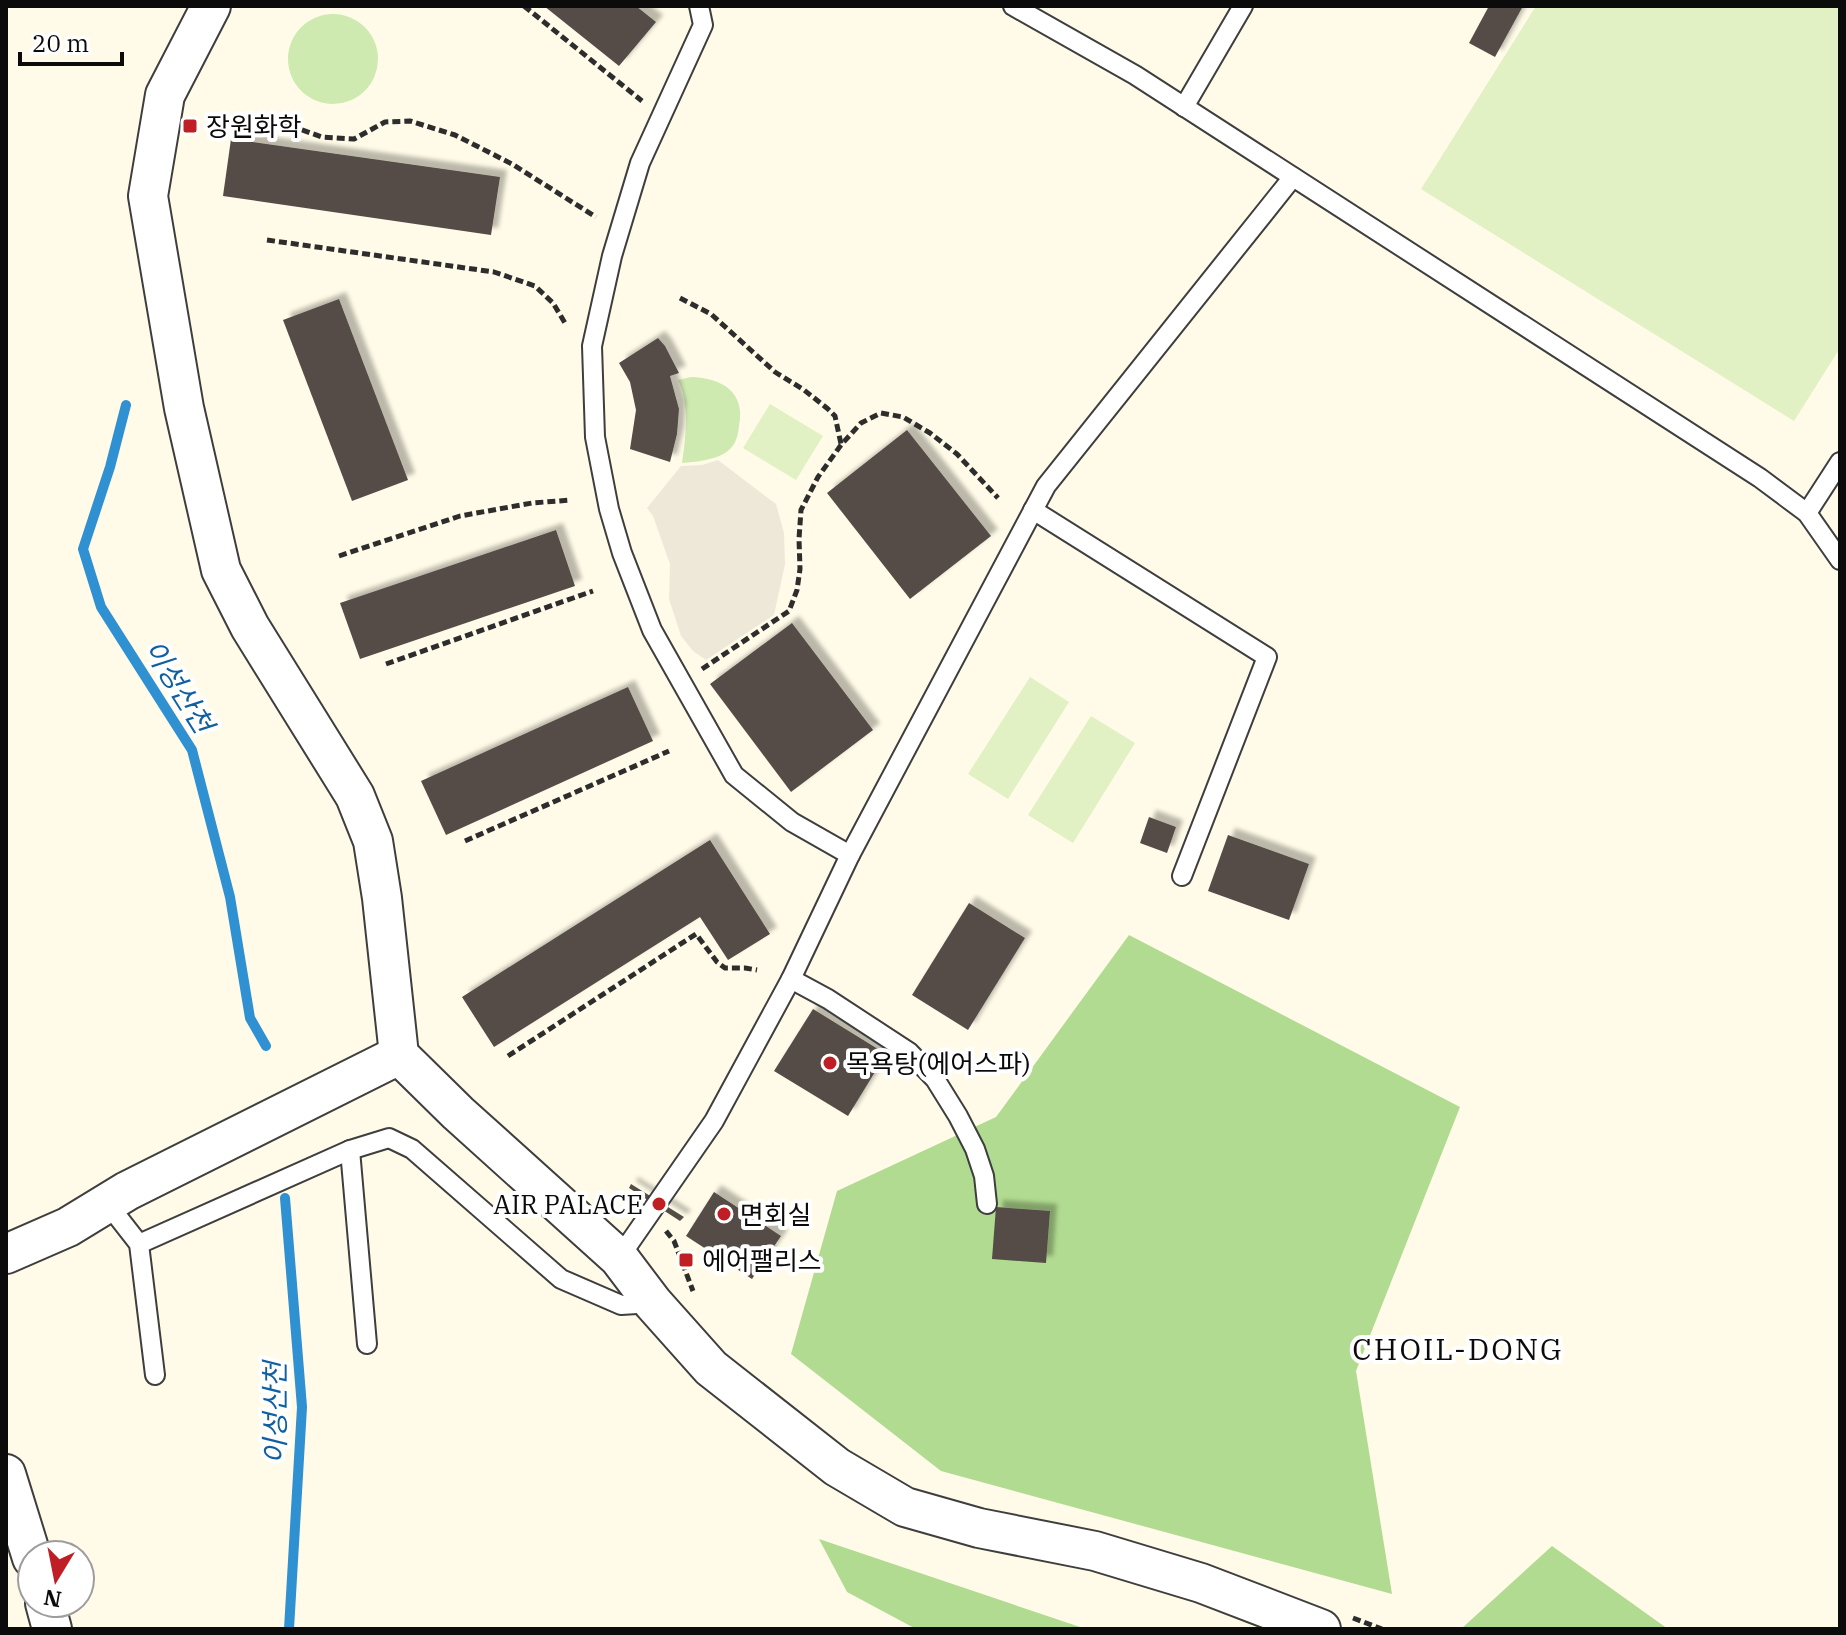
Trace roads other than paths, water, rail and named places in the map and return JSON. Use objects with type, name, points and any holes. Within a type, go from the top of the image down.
[{"type":"street","points":[[211,6],[165,95],[148,196],[184,408],[221,570],[250,627],[355,796],[373,841],[399,1055],[458,1113],[619,1258],[653,1303],[711,1368],[837,1467],[905,1507],[979,1528],[1095,1551],[1335,1623]]},
{"type":"street","points":[[6,1254],[68,1227],[127,1191],[399,1055]]},
{"type":"street","points":[[6,1474],[26,1539]]},
{"type":"lane","points":[[699,6],[703,25],[640,163],[612,256],[592,346],[595,437],[609,509],[622,553],[652,630],[734,775],[792,822],[850,855]]},
{"type":"lane","points":[[1013,6],[1135,75],[1760,478],[1807,513],[1840,560]]},
{"type":"lane","points":[[1184,107],[1243,6]]},
{"type":"lane","points":[[619,1258],[714,1121],[791,979],[850,855],[1046,486],[1293,177]]},
{"type":"lane","points":[[1807,513],[1840,462]]},
{"type":"lane","points":[[1033,510],[1267,657],[1182,876]]},
{"type":"lane","points":[[791,979],[828,999],[909,1052],[935,1079],[975,1149],[984,1176],[987,1204]]},
{"type":"lane","points":[[139,1244],[350,1150],[389,1138],[412,1149],[561,1279],[621,1305],[653,1303]]},
{"type":"lane","points":[[350,1150],[367,1344]]},
{"type":"lane","points":[[107,1203],[139,1244],[155,1375]]},
{"type":"waterway","name":"이성산천","points":[[126,405],[110,467],[83,549],[101,607],[192,750],[230,897],[250,1018],[266,1046]]},
{"type":"waterway","name":"이성산천","points":[[285,1198],[302,1407],[289,1629]]},
{"type":"place","name":"장원화학","points":[[190,126]]},
{"type":"place","name":"목욕탕(에어스파)","points":[[830,1063]]},
{"type":"place","name":"AIR PALACE","points":[[659,1204]]},
{"type":"place","name":"면회실","points":[[724,1214]]},
{"type":"place","name":"에어팰리스","points":[[686,1260]]},
{"type":"district","name":"CHOIL-DONG","points":[[1458,1348]]}]
